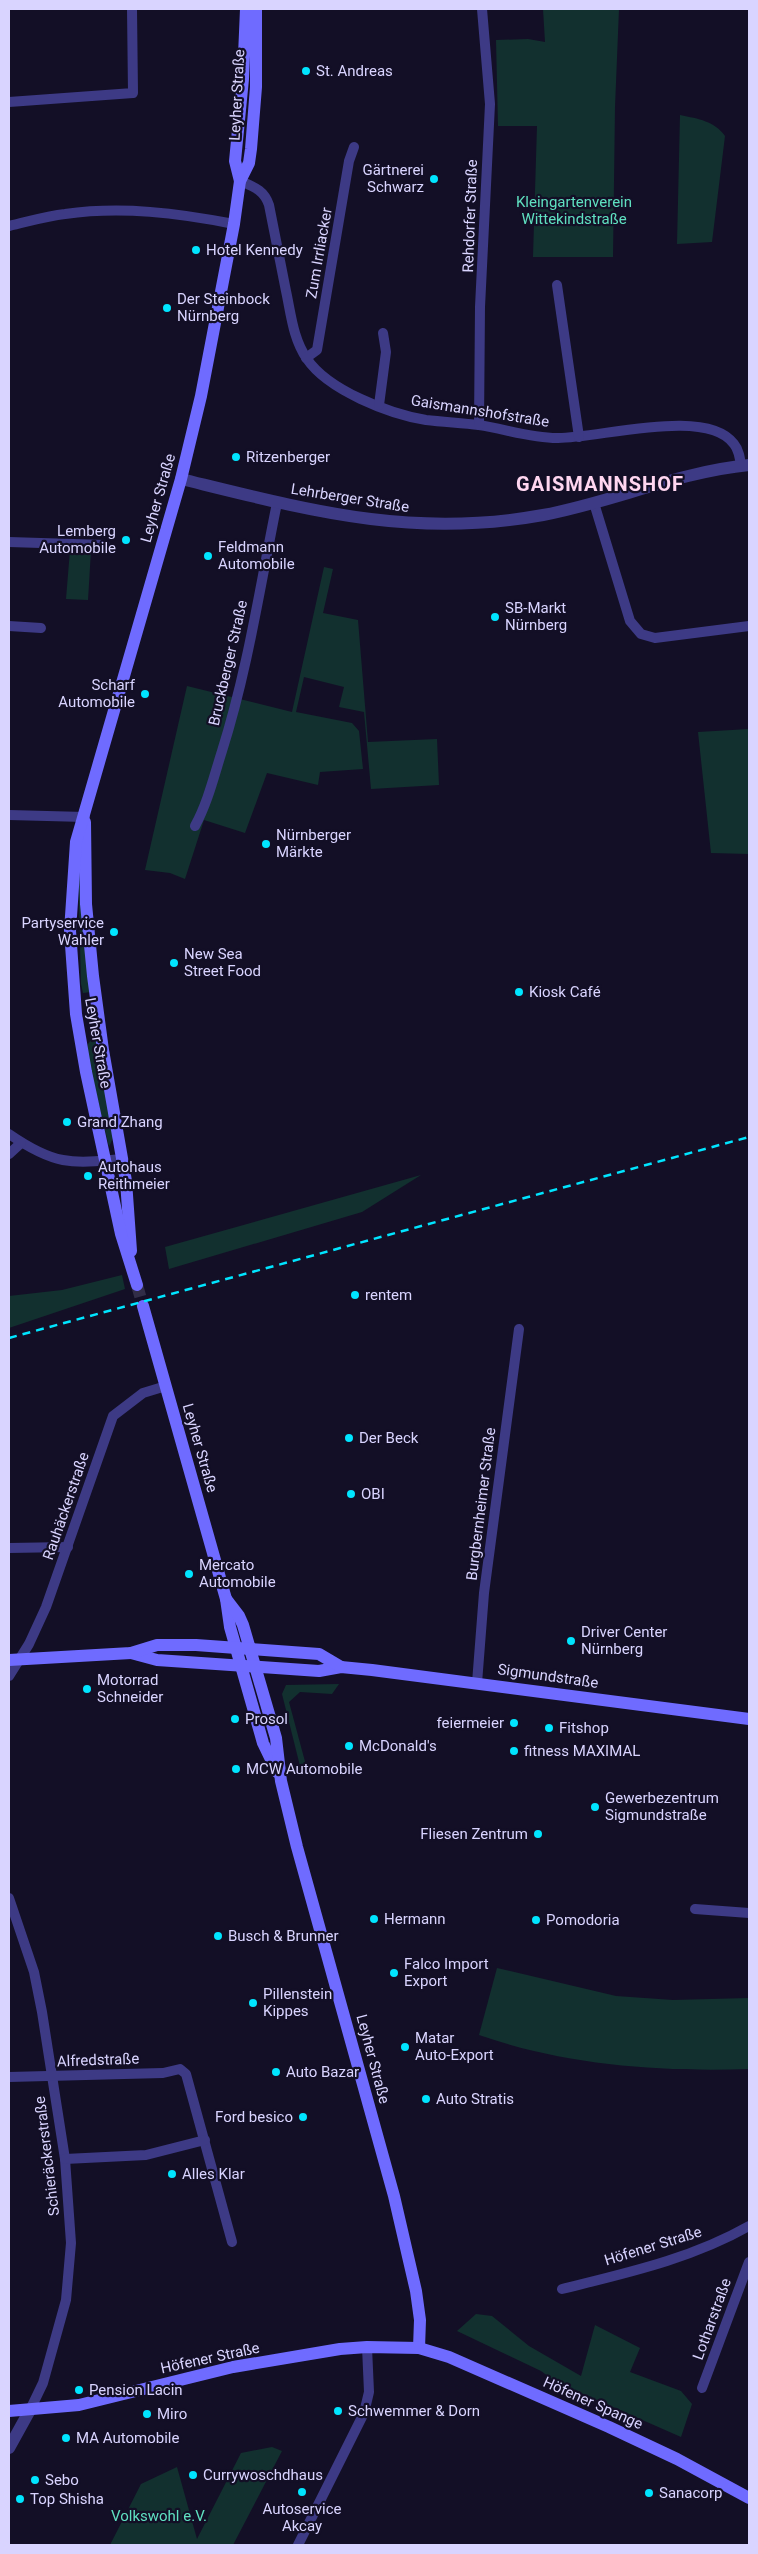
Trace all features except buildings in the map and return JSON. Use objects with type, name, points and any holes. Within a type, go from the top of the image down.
[{"type":"main road","name":"Leyher Straße","points":[[240,181],[236,161],[243,79],[246,9]]},
{"type":"main road","name":"Leyher Straße","points":[[137,1285],[122,1234],[79,1034],[71,966],[72,879],[76,842],[85,817],[102,747],[181,479],[204,381],[234,224],[240,181],[248,163],[254,120],[257,70],[256,9]]},
{"type":"main road","name":"Leyher Straße","points":[[85,817],[87,844],[86,904],[93,976],[129,1204],[133,1271]]},
{"type":"main road","name":"Leyher Straße","points":[[142,1306],[226,1599],[236,1648],[263,1743],[281,1781]]},
{"type":"main road","name":"Leyher Straße","points":[[226,1599],[239,1616],[251,1649],[276,1738],[281,1781],[302,1867],[398,2213],[416,2291],[420,2320],[419,2348]]},
{"type":"main road","name":"Sigmundstraße","points":[[14,1660],[131,1653],[157,1645],[319,1654],[341,1667]]},
{"type":"main road","name":"Sigmundstraße","points":[[131,1653],[157,1660],[319,1671],[341,1667],[749,1719]]},
{"type":"main road","name":"Höfener Straße","points":[[9,2411],[90,2403],[253,2363],[368,2347],[419,2348]]},
{"type":"main road","name":"Höfener Spange","points":[[419,2348],[448,2357],[620,2432],[749,2498]]},
{"type":"street","points":[[9,102],[133,94],[132,9]]},
{"type":"street","name":"Rehdorfer Straße","points":[[479,425],[480,307],[490,104],[482,9]]},
{"type":"street","name":"Zum Irrliacker","points":[[306,358],[317,350],[349,161],[354,147]]},
{"type":"street","name":"Gaismannshofstraße","points":[[240,181],[260,190],[267,200],[296,336],[306,358],[326,380],[378,405],[424,419],[479,425],[548,437],[579,437],[650,427],[699,428],[718,433],[730,440],[745,465]]},
{"type":"street","points":[[9,226],[65,214],[115,210],[167,212],[234,224]]},
{"type":"street","points":[[557,285],[579,437]]},
{"type":"street","points":[[378,405],[386,352],[383,333]]},
{"type":"street","name":"Lehrberger Straße","points":[[181,479],[358,519],[430,525],[504,521],[550,514],[694,474],[745,465]]},
{"type":"street","name":"Bruckberger Straße","points":[[195,826],[204,809],[231,722],[248,656],[277,502]]},
{"type":"street","points":[[594,503],[630,621],[641,634],[655,638],[749,626]]},
{"type":"street","points":[[9,542],[105,545]]},
{"type":"street","points":[[9,626],[41,628]]},
{"type":"street","points":[[9,815],[85,817]]},
{"type":"street","points":[[9,1134],[48,1158],[59,1161],[78,1162],[122,1159]]},
{"type":"street","points":[[9,1154],[21,1143]]},
{"type":"street","name":"Burgbernheimer Straße","points":[[477,1683],[484,1593],[519,1329]]},
{"type":"street","name":"Rauhäckerstraße","points":[[9,1676],[14,1660],[37,1628],[68,1547],[113,1416],[143,1393],[166,1386]]},
{"type":"street","points":[[9,1548],[68,1547]]},
{"type":"street","name":"Schieräckerstraße","points":[[9,1898],[34,1972],[65,2159],[71,2243],[66,2300],[43,2383],[30,2410]]},
{"type":"street","points":[[695,1909],[749,1913]]},
{"type":"street","name":"Alfredstraße","points":[[9,2077],[163,2073],[180,2069],[186,2074],[205,2140]]},
{"type":"street","points":[[65,2159],[146,2155],[205,2140],[232,2242]]},
{"type":"street","name":"Höfener Straße","points":[[562,2289],[652,2266],[703,2249],[749,2227]]},
{"type":"street","name":"Lotharstraße","points":[[702,2388],[749,2262]]},
{"type":"street","points":[[298,2545],[364,2413],[369,2392],[368,2347]]},
{"type":"street","points":[[9,2448],[30,2410]]},
{"type":"green space","name":"Kleingartenverein Wittekindstraße","points":[[543,9],[619,9],[615,107],[613,257],[533,257],[537,126],[498,126],[496,40],[528,39],[545,42]]},
{"type":"green space","points":[[680,115],[700,119],[711,124],[725,136],[712,242],[677,244]]},
{"type":"green space","points":[[70,550],[91,551],[88,600],[66,599]]},
{"type":"green space","points":[[324,567],[333,569],[323,613],[358,620],[368,742],[437,739],[439,785],[371,789],[364,712],[339,707],[344,687],[304,677],[296,712],[352,723],[359,731],[363,769],[320,772],[318,785],[267,773],[245,833],[204,820],[185,879],[170,873],[145,870],[187,686],[292,712]]},
{"type":"green space","points":[[749,729],[749,854],[711,853],[698,732]]},
{"type":"green space","points":[[83,841],[91,992],[83,993],[81,984],[78,870]]},
{"type":"green space","points":[[91,1040],[96,1041],[114,1135],[109,1147],[87,1054],[88,1044]]},
{"type":"green space","points":[[421,1175],[362,1212],[169,1269],[165,1247]]},
{"type":"green space","points":[[122,1275],[125,1289],[9,1328],[9,1296],[62,1290]]},
{"type":"green space","points":[[339,1684],[332,1694],[300,1692],[289,1702],[307,1769],[301,1770],[282,1694],[286,1685]]},
{"type":"green space","points":[[497,1968],[616,1996],[673,2000],[749,1998],[749,2069],[681,2069],[578,2060],[512,2045],[479,2035]]},
{"type":"green space","points":[[476,2314],[492,2316],[529,2346],[581,2376],[595,2325],[640,2348],[630,2372],[681,2391],[692,2404],[681,2437],[556,2382],[541,2371],[457,2331]]},
{"type":"green space","name":"Volkswohl e.V.","points":[[272,2447],[282,2451],[233,2545],[110,2545],[141,2484],[177,2467],[197,2539],[241,2453]]},
{"type":"tunnel","points":[[137,1285],[143,1306]]},
{"type":"railway","points":[[9,1338],[749,1137]]},
{"type":"place","name":"St. Andreas","points":[[306,71]]},
{"type":"place","name":"Gärtnerei Schwarz","points":[[434,179]]},
{"type":"place","name":"Hotel Kennedy","points":[[196,250]]},
{"type":"place","name":"Der Steinbock Nürnberg","points":[[167,308]]},
{"type":"place","name":"Ritzenberger","points":[[236,457]]},
{"type":"place","name":"Lemberg Automobile","points":[[126,540]]},
{"type":"place","name":"Feldmann Automobile","points":[[208,556]]},
{"type":"place","name":"SB-Markt Nürnberg","points":[[495,617]]},
{"type":"place","name":"Scharf Automobile","points":[[145,694]]},
{"type":"place","name":"Nürnberger Märkte","points":[[266,844]]},
{"type":"place","name":"Partyservice Wahler","points":[[114,932]]},
{"type":"place","name":"New Sea Street Food","points":[[174,963]]},
{"type":"place","name":"Kiosk Café","points":[[519,992]]},
{"type":"place","name":"Grand Zhang","points":[[67,1122]]},
{"type":"place","name":"Autohaus Reithmeier","points":[[88,1176]]},
{"type":"place","name":"rentem","points":[[355,1295]]},
{"type":"place","name":"Der Beck","points":[[349,1438]]},
{"type":"place","name":"OBI","points":[[351,1494]]},
{"type":"place","name":"Mercato Automobile","points":[[189,1574]]},
{"type":"place","name":"Driver Center Nürnberg","points":[[571,1641]]},
{"type":"place","name":"Motorrad Schneider","points":[[87,1689]]},
{"type":"place","name":"Prosol","points":[[235,1719]]},
{"type":"place","name":"feiermeier","points":[[514,1723]]},
{"type":"place","name":"Fitshop","points":[[549,1728]]},
{"type":"place","name":"McDonald's","points":[[349,1746]]},
{"type":"place","name":"fitness MAXIMAL","points":[[514,1751]]},
{"type":"place","name":"MCW Automobile","points":[[236,1769]]},
{"type":"place","name":"Gewerbezentrum Sigmundstraße","points":[[595,1807]]},
{"type":"place","name":"Fliesen Zentrum","points":[[538,1834]]},
{"type":"place","name":"Hermann","points":[[374,1919]]},
{"type":"place","name":"Pomodoria","points":[[536,1920]]},
{"type":"place","name":"Busch & Brunner","points":[[218,1936]]},
{"type":"place","name":"Falco Import Export","points":[[394,1973]]},
{"type":"place","name":"Pillenstein Kippes","points":[[253,2003]]},
{"type":"place","name":"Matar Auto-Export","points":[[405,2047]]},
{"type":"place","name":"Auto Bazar","points":[[276,2072]]},
{"type":"place","name":"Auto Stratis","points":[[426,2099]]},
{"type":"place","name":"Ford besico","points":[[303,2117]]},
{"type":"place","name":"Alles Klar","points":[[172,2174]]},
{"type":"place","name":"Pension Lacin","points":[[79,2390]]},
{"type":"place","name":"Schwemmer & Dorn","points":[[338,2411]]},
{"type":"place","name":"Miro","points":[[147,2414]]},
{"type":"place","name":"MA Automobile","points":[[66,2438]]},
{"type":"place","name":"Currywoschdhaus","points":[[193,2475]]},
{"type":"place","name":"Sebo","points":[[35,2480]]},
{"type":"place","name":"Autoservice Akcay","points":[[302,2492]]},
{"type":"place","name":"Sanacorp","points":[[649,2493]]},
{"type":"place","name":"Top Shisha","points":[[20,2499]]},
{"type":"district","name":"GAISMANNSHOF","points":[[600,484]]}]
